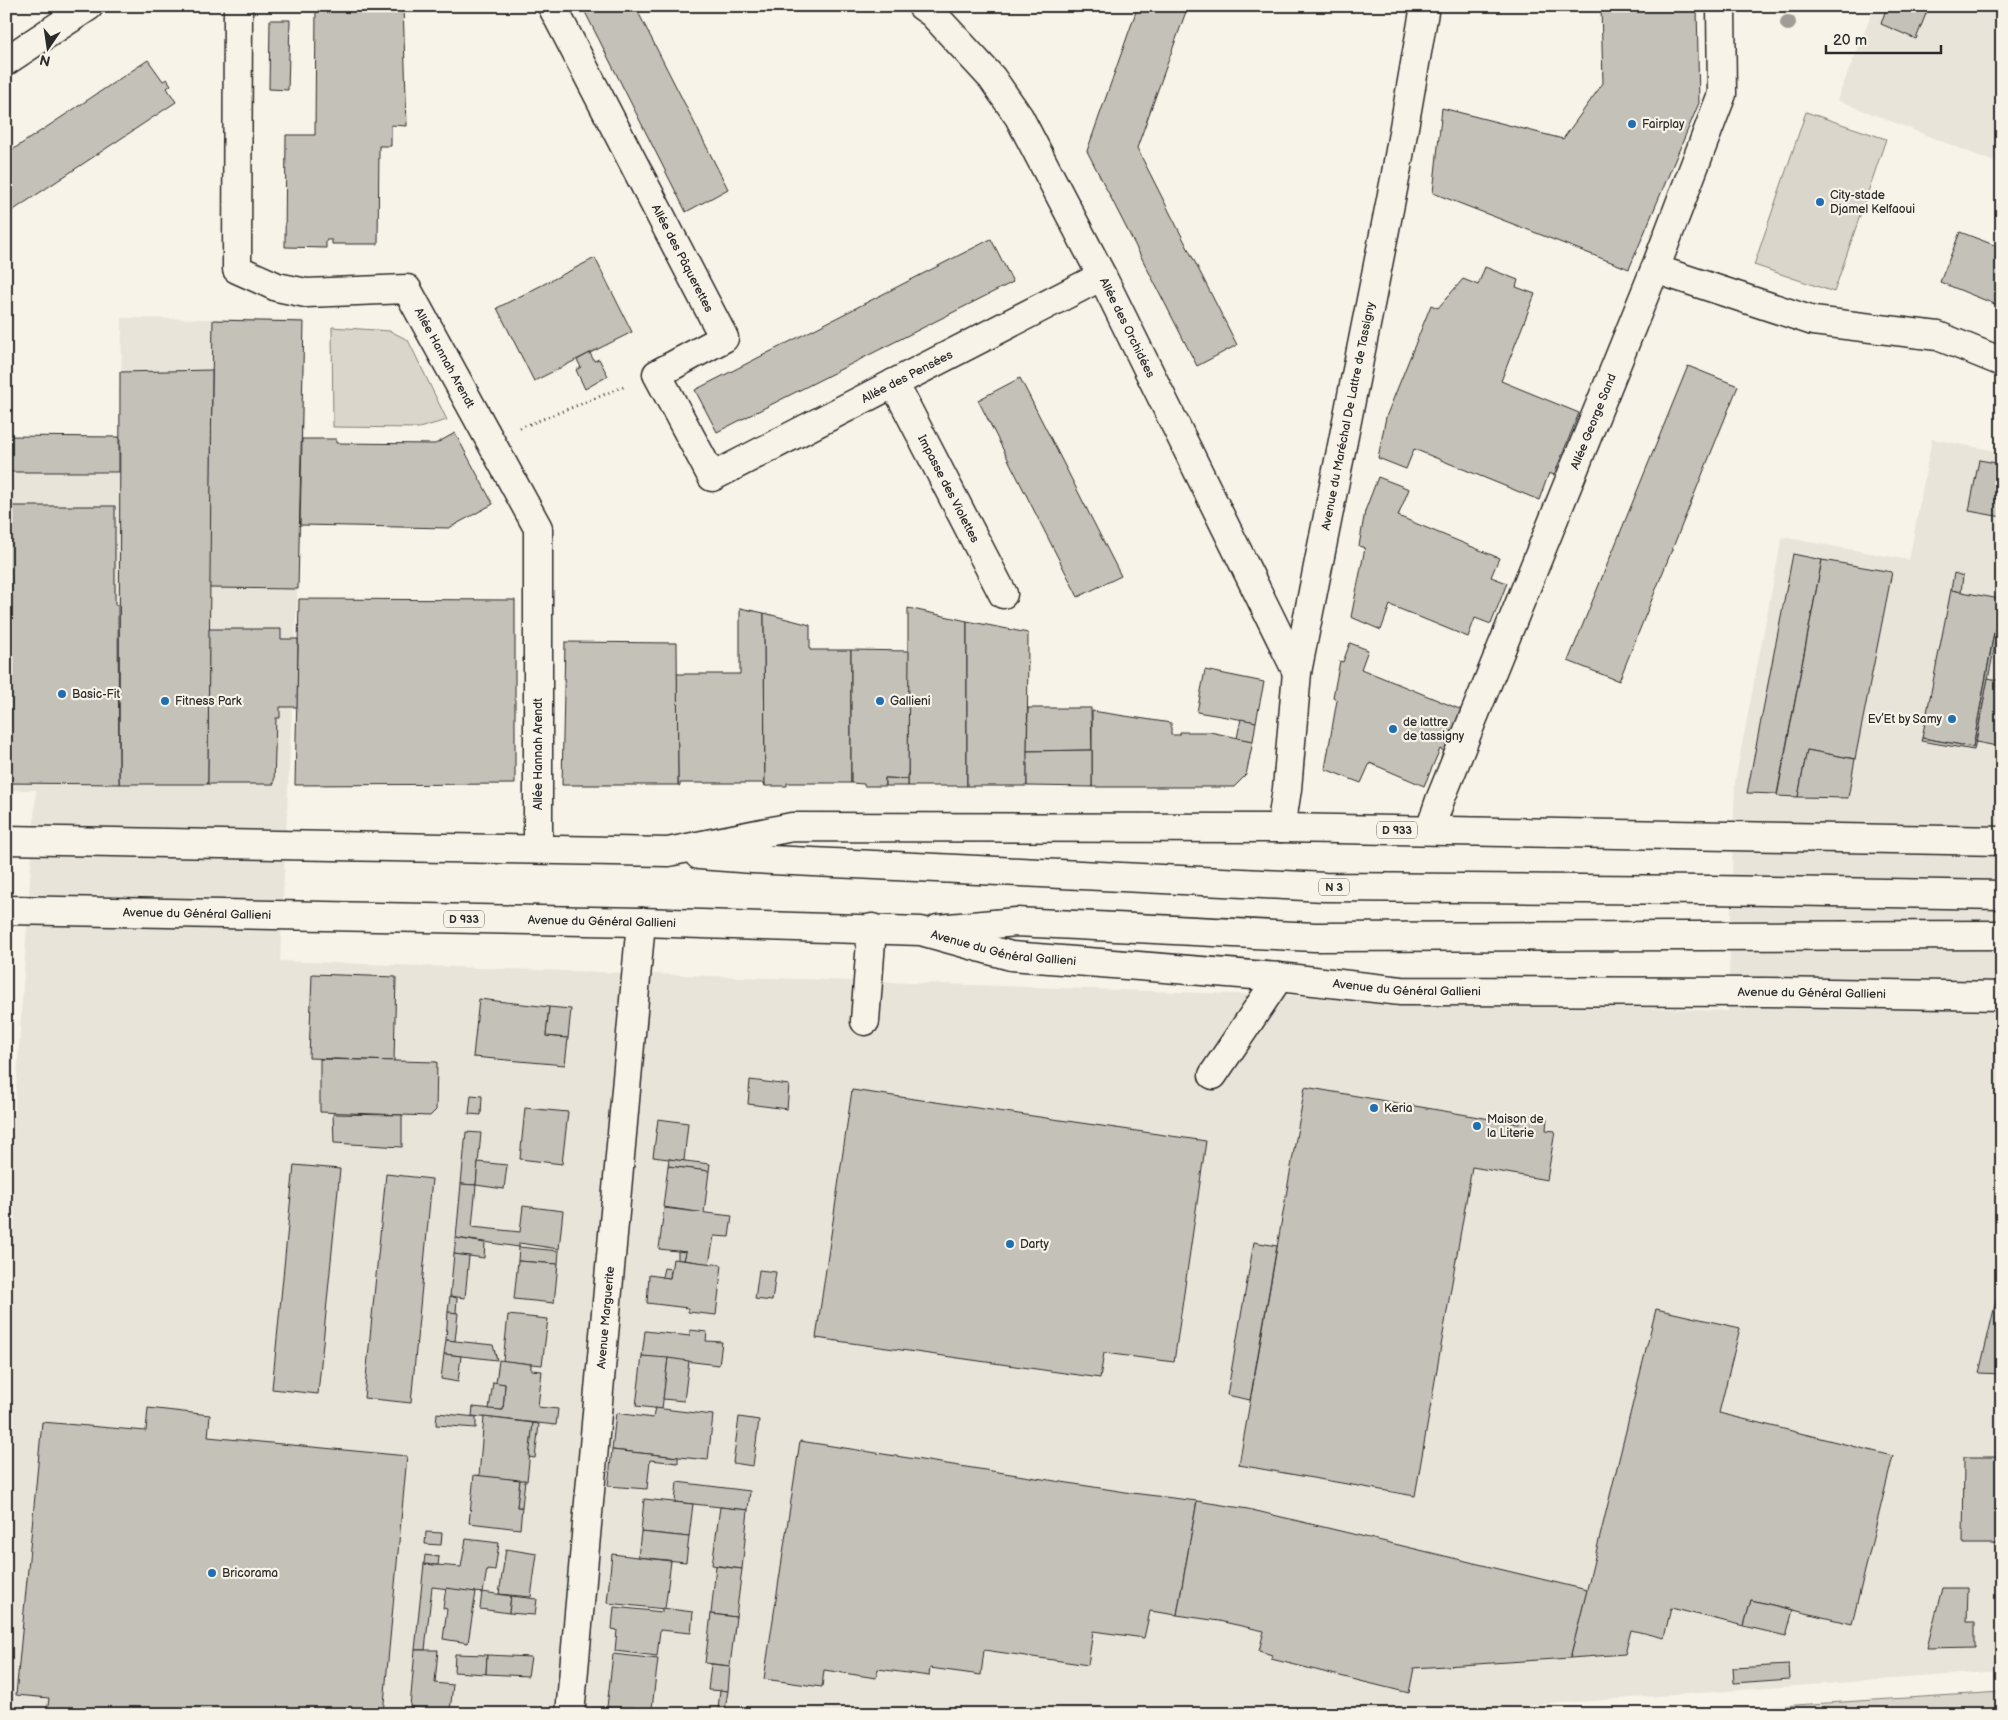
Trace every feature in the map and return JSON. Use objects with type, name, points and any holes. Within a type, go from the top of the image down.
[{"type":"main road","points":[[6,61],[89,6]]},
{"type":"main road","name":"Allée Hannah Arendt","points":[[238,6],[237,269],[277,287],[306,293],[407,289],[538,528],[538,849]]},
{"type":"main road","name":"Allée des Pâquerettes","points":[[552,6],[724,338],[657,374]]},
{"type":"main road","name":"Allée des Orchidées","points":[[922,6],[932,13],[992,78],[1019,118],[1102,276],[1297,672]]},
{"type":"main road","name":"Avenue du Maréchal De Lattre de Tassigny","points":[[1281,828],[1287,789],[1297,672],[1395,179],[1425,6]]},
{"type":"main road","name":"Allée George Sand","points":[[1430,830],[1722,94],[1720,6]]},
{"type":"main road","points":[[1654,269],[1813,321],[1938,336],[2002,362]]},
{"type":"main road","name":"Allée des Pensées","points":[[657,374],[712,477],[1102,276]]},
{"type":"main road","name":"Impasse des Violettes","points":[[894,383],[1004,594]]},
{"type":"main road","name":"D 933","points":[[6,840],[668,852],[792,827],[1281,828],[2002,841]]},
{"type":"main road","name":"N 3","points":[[668,852],[753,860],[1325,886],[1690,889],[2002,895]]},
{"type":"main road","name":"Avenue du Général Gallieni","points":[[6,910],[872,928],[921,931],[1011,956],[1279,977],[1401,991],[1755,992],[2002,996]]},
{"type":"main road","name":"Avenue Marguerite","points":[[570,1714],[641,922]]},
{"type":"main road","points":[[921,931],[1016,922],[1315,937],[2002,935]]},
{"type":"main road","points":[[865,1021],[872,928]]},
{"type":"main road","points":[[1213,1075],[1279,977]]},
{"type":"path","points":[[489,440],[657,374]]},
{"type":"path","points":[[1940,1714],[2002,1710]]},
{"type":"shaded area","points":[[1872,6],[2002,6],[2002,165],[1837,100],[1874,8]]},
{"type":"shaded area","name":"City-stade Djamel Kelfaoui","points":[[1806,112],[1886,139],[1834,292],[1754,265]]},
{"type":"shaded area","points":[[122,318],[304,320],[303,475],[280,961],[1728,1011],[1735,781],[1782,537],[1909,560],[1932,439],[2002,452],[2002,1671],[1411,1714],[6,1714],[6,1242],[36,790],[6,790],[6,472],[120,473]]},
{"type":"shaded area","points":[[332,327],[390,331],[408,340],[447,420],[419,428],[333,427]]},
{"type":"shaded area","points":[[2002,1692],[2002,1714],[1652,1714]]},
{"type":"building","points":[[316,6],[403,6],[407,126],[391,125],[391,146],[379,146],[378,244],[332,244],[332,240],[326,240],[326,248],[285,247],[286,135],[315,135]]},
{"type":"building","points":[[582,6],[635,6],[728,189],[686,212]]},
{"type":"building","points":[[1138,6],[1188,6],[1137,148],[1237,345],[1197,366],[1087,151]]},
{"type":"building","name":"Fairplay","points":[[1601,6],[1697,6],[1699,103],[1629,269],[1433,193],[1442,108],[1563,139],[1603,83]]},
{"type":"building","points":[[1887,6],[1929,6],[1916,39],[1881,24]]},
{"type":"building","points":[[270,20],[290,20],[288,90],[269,89]]},
{"type":"building","points":[[148,60],[163,81],[167,79],[171,85],[167,88],[176,102],[6,215],[6,154]]},
{"type":"building","points":[[1960,232],[2002,248],[2002,307],[1940,282]]},
{"type":"building","points":[[991,239],[1013,282],[717,432],[695,390]]},
{"type":"building","points":[[595,258],[632,332],[534,381],[497,308]]},
{"type":"building","points":[[1485,267],[1518,280],[1516,287],[1535,294],[1501,381],[1579,413],[1554,475],[1549,473],[1539,500],[1414,449],[1406,469],[1378,458],[1386,417],[1431,305],[1438,308],[1463,279],[1478,285]]},
{"type":"building","points":[[213,320],[304,322],[298,589],[209,588]]},
{"type":"building","points":[[590,353],[594,361],[599,359],[608,376],[585,389],[576,370],[581,367],[577,360]]},
{"type":"building","points":[[1688,366],[1738,386],[1619,681],[1568,661]]},
{"type":"building","points":[[212,370],[208,784],[119,784],[120,372]]},
{"type":"building","points":[[1020,378],[1121,576],[1078,597],[978,400]]},
{"type":"building","points":[[455,433],[493,504],[449,528],[300,525],[302,439],[336,439],[336,443],[435,444]]},
{"type":"building","points":[[6,436],[119,437],[119,472],[6,472]]},
{"type":"building","points":[[1979,460],[2002,464],[2002,517],[1969,511]]},
{"type":"building","points":[[1378,477],[1409,489],[1398,516],[1499,558],[1491,577],[1507,583],[1491,624],[1475,618],[1468,637],[1390,605],[1381,630],[1351,617],[1365,548],[1359,546],[1365,511]]},
{"type":"building","name":"Basic-Fit","points":[[6,506],[115,506],[115,605],[118,605],[119,784],[6,783]]},
{"type":"building","points":[[1793,554],[1822,560],[1777,794],[1747,793]]},
{"type":"building","points":[[1822,560],[1892,572],[1855,759],[1807,750],[1798,797],[1777,796]]},
{"type":"building","points":[[1954,573],[1963,576],[1961,592],[1951,590]]},
{"type":"building","points":[[1951,590],[2000,599],[1973,747],[1922,738]]},
{"type":"building","points":[[2001,596],[2002,609],[1974,750],[1921,741],[1922,738],[1973,747]]},
{"type":"building","points":[[299,599],[515,600],[515,784],[295,785]]},
{"type":"building","points":[[740,608],[764,613],[765,786],[764,783],[680,783],[680,786],[678,785],[677,674],[740,674]]},
{"type":"building","points":[[908,608],[967,621],[967,786],[908,786]]},
{"type":"building","points":[[764,613],[810,625],[810,650],[851,650],[851,783],[787,783],[787,786],[765,786]]},
{"type":"building","points":[[967,621],[1028,633],[1027,786],[967,786]]},
{"type":"building","points":[[209,629],[281,629],[281,639],[298,639],[297,707],[280,707],[280,718],[276,718],[274,784],[208,784]]},
{"type":"building","points":[[565,642],[677,643],[678,785],[562,785]]},
{"type":"building","name":"de lattre de tassigny","points":[[1350,643],[1368,650],[1361,669],[1462,710],[1444,751],[1440,749],[1424,786],[1370,763],[1361,783],[1325,769],[1337,700],[1333,697],[1340,661],[1343,662]]},
{"type":"building","name":"Gallieni","points":[[851,650],[909,651],[908,779],[885,778],[885,786],[864,786],[864,784],[851,783]]},
{"type":"building","points":[[1205,670],[1264,682],[1256,722],[1197,712]]},
{"type":"building","points":[[1988,678],[2002,681],[2002,747],[1976,742]]},
{"type":"building","points":[[1028,708],[1091,708],[1092,750],[1027,751]]},
{"type":"building","points":[[1092,711],[1171,723],[1171,735],[1180,735],[1180,732],[1210,732],[1253,741],[1246,775],[1234,787],[1092,787]]},
{"type":"building","points":[[1241,719],[1256,722],[1253,741],[1237,738]]},
{"type":"building","points":[[1092,750],[1092,787],[1027,786],[1027,751]]},
{"type":"building","points":[[1807,750],[1855,759],[1848,798],[1798,797]]},
{"type":"building","points":[[885,778],[908,779],[908,786],[885,786]]},
{"type":"building","points":[[312,974],[396,977],[394,1061],[309,1058]]},
{"type":"building","points":[[479,999],[549,1007],[546,1036],[568,1038],[565,1065],[473,1057]]},
{"type":"building","points":[[549,1007],[571,1009],[568,1038],[546,1036]]},
{"type":"building","points":[[320,1059],[437,1062],[436,1110],[430,1116],[320,1112]]},
{"type":"building","points":[[750,1080],[789,1085],[787,1109],[748,1104]]},
{"type":"building","points":[[1305,1087],[1519,1124],[1520,1114],[1547,1118],[1546,1130],[1555,1131],[1547,1180],[1472,1167],[1415,1496],[1239,1465]]},
{"type":"building","name":"Darty","points":[[852,1090],[1206,1141],[1174,1362],[1104,1353],[1100,1378],[816,1338]]},
{"type":"building","points":[[471,1095],[482,1096],[481,1115],[469,1114]]},
{"type":"building","points":[[525,1108],[568,1112],[562,1164],[520,1159]]},
{"type":"building","points":[[333,1114],[402,1115],[402,1147],[334,1143]]},
{"type":"building","points":[[658,1119],[688,1123],[684,1161],[653,1157]]},
{"type":"building","points":[[466,1132],[481,1133],[476,1185],[461,1184]]},
{"type":"building","points":[[669,1159],[710,1164],[709,1171],[668,1166]]},
{"type":"building","points":[[478,1162],[507,1165],[504,1189],[476,1185]]},
{"type":"building","points":[[294,1165],[340,1169],[318,1394],[272,1389]]},
{"type":"building","points":[[668,1166],[709,1171],[704,1213],[663,1207]]},
{"type":"building","points":[[386,1174],[432,1179],[411,1403],[364,1398]]},
{"type":"building","points":[[461,1184],[476,1185],[472,1227],[520,1232],[523,1206],[563,1211],[559,1249],[519,1243],[519,1247],[456,1238]]},
{"type":"building","points":[[664,1208],[732,1216],[729,1237],[714,1236],[709,1264],[684,1260],[686,1252],[659,1249]]},
{"type":"building","points":[[456,1238],[485,1243],[484,1258],[454,1254]]},
{"type":"building","points":[[1254,1242],[1277,1246],[1250,1400],[1227,1395]]},
{"type":"building","points":[[519,1247],[559,1251],[558,1264],[518,1261]]},
{"type":"building","points":[[678,1251],[686,1252],[684,1260],[678,1260]]},
{"type":"building","points":[[454,1254],[469,1256],[465,1298],[450,1296]]},
{"type":"building","points":[[673,1259],[722,1265],[716,1315],[688,1312],[688,1308],[647,1303],[649,1275],[670,1278]]},
{"type":"building","points":[[518,1261],[558,1264],[554,1303],[514,1299]]},
{"type":"building","points":[[664,1268],[671,1269],[670,1278],[662,1277]]},
{"type":"building","points":[[759,1270],[776,1272],[772,1301],[755,1299]]},
{"type":"building","points":[[2002,1279],[2002,1374],[1979,1373],[2000,1284]]},
{"type":"building","points":[[450,1296],[457,1298],[456,1313],[448,1312]]},
{"type":"building","points":[[1656,1309],[1740,1328],[1719,1413],[1893,1456],[1852,1624],[1751,1600],[1744,1626],[1671,1608],[1664,1638],[1631,1630],[1625,1654],[1570,1658]]},
{"type":"building","points":[[448,1312],[458,1313],[455,1341],[446,1340]]},
{"type":"building","points":[[508,1315],[548,1319],[542,1365],[503,1361]]},
{"type":"building","points":[[690,1330],[707,1332],[706,1341],[722,1342],[719,1365],[642,1356],[645,1331],[690,1336]]},
{"type":"building","points":[[446,1340],[493,1345],[497,1360],[444,1354]]},
{"type":"building","points":[[444,1354],[461,1356],[458,1382],[441,1379]]},
{"type":"building","points":[[642,1356],[668,1358],[662,1409],[636,1406]]},
{"type":"building","points":[[668,1358],[689,1361],[684,1401],[663,1399]]},
{"type":"building","points":[[499,1360],[531,1364],[531,1370],[542,1371],[538,1407],[558,1409],[556,1425],[472,1416],[473,1407],[503,1410],[505,1384],[496,1383]]},
{"type":"building","points":[[493,1382],[505,1384],[503,1410],[489,1409]]},
{"type":"building","name":"Bricorama","points":[[148,1408],[210,1415],[208,1437],[407,1456],[383,1714],[47,1714],[49,1698],[16,1695],[42,1422],[146,1431]]},
{"type":"building","points":[[655,1408],[713,1415],[708,1460],[612,1450],[616,1413],[653,1418]]},
{"type":"building","points":[[437,1413],[476,1417],[476,1428],[436,1425]]},
{"type":"building","points":[[484,1417],[533,1423],[527,1481],[479,1476]]},
{"type":"building","points":[[739,1417],[759,1420],[753,1466],[733,1463]]},
{"type":"building","points":[[533,1423],[539,1424],[535,1458],[529,1457]]},
{"type":"building","points":[[800,1441],[1132,1493],[1197,1501],[1177,1615],[1150,1611],[1144,1638],[1093,1631],[1088,1665],[984,1650],[981,1675],[930,1668],[929,1676],[878,1669],[876,1678],[824,1670],[822,1687],[764,1679]]},
{"type":"building","points":[[612,1450],[678,1457],[678,1463],[650,1460],[647,1489],[608,1486]]},
{"type":"building","points":[[1964,1457],[2002,1457],[2002,1544],[1963,1544]]},
{"type":"building","points":[[474,1475],[520,1480],[517,1507],[522,1507],[520,1529],[469,1523]]},
{"type":"building","points":[[520,1480],[525,1480],[522,1507],[517,1507]]},
{"type":"building","points":[[677,1482],[750,1491],[748,1510],[675,1502]]},
{"type":"building","points":[[644,1499],[693,1504],[689,1537],[641,1532]]},
{"type":"building","points":[[1197,1501],[1248,1509],[1587,1590],[1570,1658],[1414,1668],[1409,1693],[1271,1659],[1272,1655],[1259,1651],[1264,1631],[1219,1621],[1177,1615]]},
{"type":"building","points":[[720,1507],[748,1510],[742,1569],[712,1565]]},
{"type":"building","points":[[426,1532],[442,1533],[441,1545],[425,1544]]},
{"type":"building","points":[[641,1532],[689,1537],[686,1562],[638,1557]]},
{"type":"building","points":[[466,1539],[499,1543],[495,1570],[487,1569],[483,1593],[432,1587],[425,1650],[415,1650],[424,1564],[461,1567]]},
{"type":"building","points":[[506,1549],[537,1554],[531,1597],[499,1594]]},
{"type":"building","points":[[612,1554],[671,1561],[665,1609],[607,1603]]},
{"type":"building","points":[[425,1555],[439,1557],[438,1565],[424,1564]]},
{"type":"building","points":[[716,1566],[742,1569],[736,1617],[711,1614]]},
{"type":"building","points":[[446,1588],[476,1592],[468,1643],[443,1639],[447,1609],[443,1608]]},
{"type":"building","points":[[1942,1588],[1968,1588],[1967,1622],[1975,1622],[1975,1647],[1927,1648]]},
{"type":"building","points":[[482,1592],[511,1596],[509,1613],[480,1609]]},
{"type":"building","points":[[511,1596],[537,1599],[535,1615],[509,1613]]},
{"type":"building","points":[[1751,1600],[1793,1610],[1786,1636],[1744,1626]]},
{"type":"building","points":[[614,1607],[662,1612],[662,1608],[693,1612],[691,1633],[660,1630],[657,1656],[615,1651],[617,1630],[612,1629]]},
{"type":"building","points":[[711,1614],[736,1617],[730,1666],[705,1663]]},
{"type":"building","points":[[415,1650],[438,1650],[435,1683],[453,1685],[450,1711],[410,1707]]},
{"type":"building","points":[[455,1654],[487,1655],[486,1674],[454,1672]]},
{"type":"building","points":[[613,1654],[658,1659],[652,1708],[607,1707]]},
{"type":"building","points":[[487,1655],[531,1657],[528,1676],[486,1674]]},
{"type":"building","points":[[711,1664],[730,1666],[728,1691],[708,1690]]},
{"type":"building","points":[[1789,1665],[1790,1679],[1734,1683],[1733,1668]]},
{"type":"building","points":[[720,1690],[728,1691],[725,1710],[718,1709]]},
{"type":"building","points":[[634,1707],[634,1714],[592,1714],[592,1708]]},
{"type":"building","points":[[704,1709],[725,1710],[725,1714],[704,1714]]},
{"type":"place","name":"Fairplay","points":[[1632,124]]},
{"type":"place","name":"City-stade Djamel Kelfaoui","points":[[1820,202]]},
{"type":"place","name":"Basic-Fit","points":[[62,694]]},
{"type":"place","name":"Fitness Park","points":[[165,701]]},
{"type":"place","name":"Gallieni","points":[[880,701]]},
{"type":"place","name":"Ev’Et by Samy","points":[[1952,719]]},
{"type":"place","name":"de lattre de tassigny","points":[[1393,729]]},
{"type":"place","name":"Keria","points":[[1374,1108]]},
{"type":"place","name":"Maison de la Literie","points":[[1477,1126]]},
{"type":"place","name":"Darty","points":[[1010,1244]]},
{"type":"place","name":"Bricorama","points":[[212,1573]]}]
